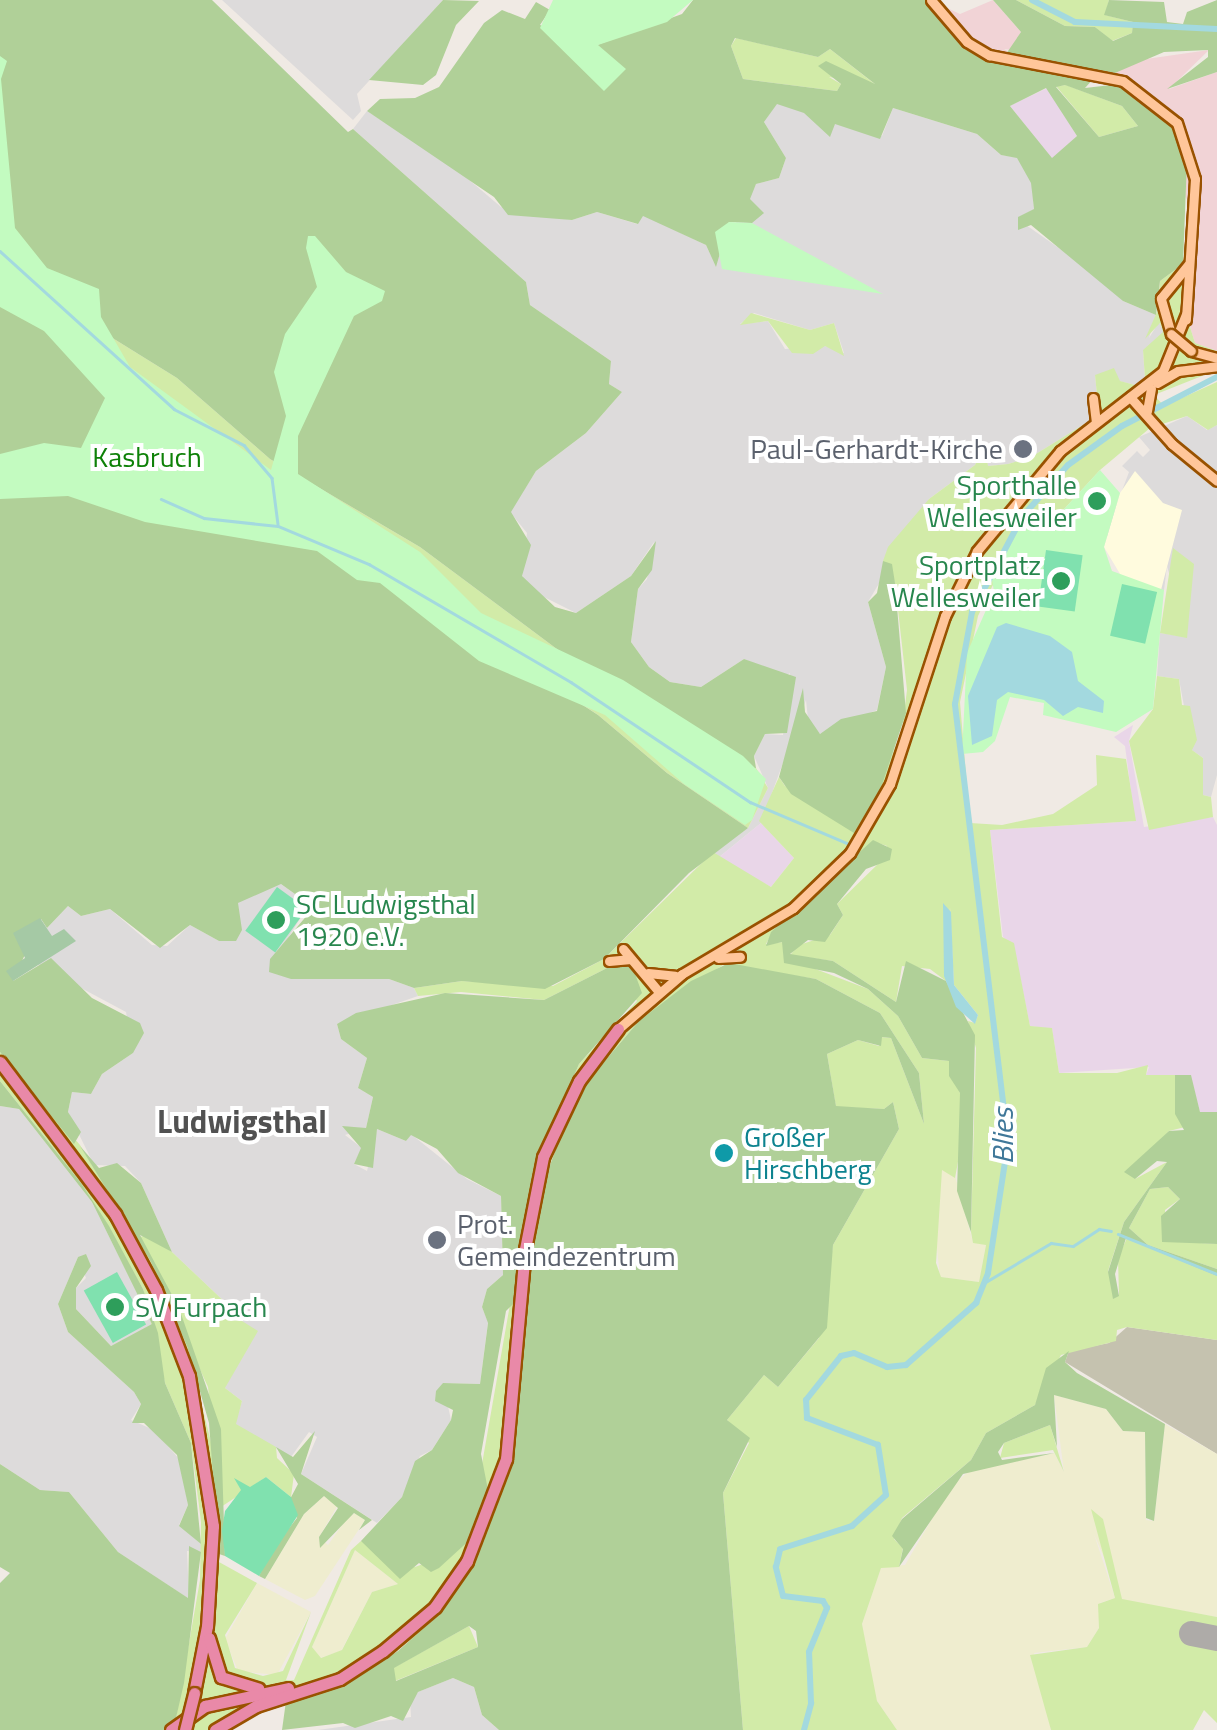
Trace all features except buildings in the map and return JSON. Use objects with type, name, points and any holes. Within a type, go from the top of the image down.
[{"type":"highway","points":[[215,1730],[244,1711],[340,1679],[440,1602],[487,1519],[510,1432],[524,1249],[537,1181],[567,1102],[618,1029]]},
{"type":"highway","points":[[0,1062],[74,1159],[142,1263],[190,1376],[211,1491],[207,1626],[213,1664],[224,1680],[254,1688],[292,1686]]},
{"type":"highway","points":[[0,1071],[58,1137]]},
{"type":"highway","points":[[74,1159],[150,1293],[196,1430],[206,1556],[190,1696]]},
{"type":"highway","points":[[178,1730],[207,1626]]},
{"type":"highway","points":[[178,1730],[205,1706],[292,1686],[368,1661]]},
{"type":"main road","points":[[932,0],[968,42],[989,54],[1123,81],[1166,111],[1183,134],[1195,179],[1180,350],[1137,402],[1045,466]]},
{"type":"main road","points":[[1189,263],[1163,293],[1160,310],[1171,334],[1191,352],[1217,358]]},
{"type":"main road","points":[[1170,283],[1188,280]]},
{"type":"main road","points":[[1163,293],[1175,285],[1187,294]]},
{"type":"main road","points":[[618,1029],[682,974],[793,908],[864,834],[890,784],[960,582],[996,524],[1045,466],[1096,420],[1137,402],[1156,382],[1178,370],[1217,366]]},
{"type":"main road","points":[[1093,398],[1096,420]]},
{"type":"main road","points":[[1137,402],[1182,454],[1217,481]]},
{"type":"main road","points":[[647,978],[625,947],[659,992]]},
{"type":"main road","points":[[609,961],[631,958]]},
{"type":"main road","points":[[706,961],[740,958]]},
{"type":"main road","points":[[647,978],[682,974]]},
{"type":"main road","points":[[637,1010],[647,978]]},
{"type":"shaded area","points":[[222,0],[443,0],[357,94],[361,111],[353,120]]},
{"type":"shaded area","points":[[930,0],[960,14],[993,0],[1021,32],[1012,50],[1004,49],[1025,62],[1023,68],[988,57]]},
{"type":"shaded area","points":[[1209,50],[1169,89],[1217,72],[1217,351],[1195,343],[1186,314],[1188,201],[1115,83],[1116,70],[1139,60]]},
{"type":"shaded area","points":[[1047,88],[1077,136],[1052,159],[1010,106]]},
{"type":"shaded area","points":[[777,103],[882,136],[893,108],[977,134],[1001,155],[1017,157],[1032,183],[1034,209],[1026,225],[1106,281],[1123,301],[1156,315],[1149,338],[1159,322],[1164,332],[1143,351],[1145,379],[1135,385],[1095,375],[1099,415],[1031,457],[1008,464],[988,466],[984,447],[975,465],[929,499],[868,602],[886,667],[877,710],[820,734],[808,719],[806,700],[761,823],[718,858],[713,852],[748,828],[768,788],[754,756],[765,734],[783,735],[790,673],[784,677],[744,659],[701,687],[670,682],[649,667],[631,642],[638,589],[647,579],[654,542],[631,576],[576,613],[530,590],[522,576],[527,533],[510,512],[536,471],[586,433],[622,392],[609,384],[611,361],[530,305],[526,282],[353,129],[367,111],[454,167],[501,207],[572,220],[597,212],[637,224],[643,215],[706,245],[715,264],[756,184],[779,178],[786,158],[764,122]],"holes":[[[754,313],[810,330],[834,323],[844,353],[825,346],[785,349],[768,321],[740,324]]]},
{"type":"shaded area","points":[[1187,416],[1207,430],[1217,425],[1217,775],[1211,797],[1203,795],[1203,758],[1192,750],[1179,679],[1157,676],[1160,633],[1187,637],[1167,566],[1164,590],[1123,579],[1106,533],[1129,472],[1122,466],[1137,451],[1143,457],[1150,450],[1139,437]]},
{"type":"shaded area","points":[[1135,471],[1163,503],[1182,510],[1161,590],[1123,579],[1104,547],[1120,493]]},
{"type":"shaded area","points":[[1133,725],[1129,741],[1144,827],[1213,817],[1217,825],[1217,1112],[1209,1115],[1200,1112],[1190,1075],[1155,1077],[1146,1075],[1149,1067],[1059,1073],[1052,1029],[1030,1026],[1014,947],[1003,937],[990,830],[1135,821],[1125,746],[1114,737]]},
{"type":"shaded area","points":[[761,823],[794,858],[771,887],[718,858]]},
{"type":"shaded area","points":[[281,884],[309,904],[277,956],[298,976],[389,979],[414,988],[418,996],[337,1024],[341,1039],[367,1058],[358,1088],[373,1097],[366,1128],[345,1135],[362,1148],[354,1164],[367,1171],[377,1129],[406,1141],[411,1134],[467,1179],[501,1196],[503,1275],[487,1289],[482,1307],[488,1322],[480,1384],[443,1383],[451,1420],[432,1450],[420,1456],[402,1497],[377,1523],[301,1474],[317,1437],[309,1432],[291,1457],[235,1424],[242,1401],[225,1388],[236,1329],[229,1306],[172,1252],[141,1183],[125,1166],[94,1165],[68,1112],[72,1092],[91,1094],[102,1074],[133,1053],[126,1012],[25,958],[40,918],[47,928],[68,906],[81,916],[110,909],[152,945],[167,946],[190,925],[219,941],[236,941],[238,903],[247,893]]},
{"type":"shaded area","points":[[0,1106],[19,1109],[92,1202],[153,1325],[111,1346],[76,1309],[76,1288],[86,1278],[78,1257],[58,1304],[68,1332],[134,1392],[141,1404],[131,1420],[154,1430],[180,1460],[188,1505],[179,1525],[201,1544],[201,1552],[187,1551],[189,1599],[118,1552],[69,1492],[40,1490],[0,1464]]},
{"type":"shaded area","points":[[942,1169],[954,1172],[973,1242],[986,1244],[979,1282],[940,1277],[935,1230]]},
{"type":"shaded area","points":[[1127,1327],[1217,1340],[1217,1454],[1065,1362],[1069,1351],[1109,1343]]},
{"type":"shaded area","points":[[1054,1395],[1106,1409],[1123,1431],[1145,1432],[1146,1520],[1154,1521],[1165,1424],[1217,1454],[1217,1617],[1122,1600],[1094,1534],[1115,1598],[1100,1603],[1099,1628],[1087,1647],[1034,1653],[1051,1730],[897,1730],[877,1701],[865,1661],[862,1624],[881,1567],[905,1565],[950,1488],[969,1471],[1054,1453],[1064,1472]]},
{"type":"shaded area","points":[[324,1496],[338,1505],[319,1537],[328,1545],[347,1518],[355,1513],[365,1520],[315,1596],[305,1600],[265,1579],[304,1514]]},
{"type":"shaded area","points":[[355,1550],[398,1584],[372,1592],[341,1651],[320,1658],[312,1647]]},
{"type":"shaded area","points":[[257,1583],[311,1612],[277,1675],[238,1671],[225,1639]]},
{"type":"shaded area","points":[[453,1678],[474,1687],[482,1715],[499,1730],[318,1730],[411,1717],[410,1700],[418,1692]]},
{"type":"green space","points":[[0,0],[212,0],[348,132],[353,129],[526,282],[530,305],[611,361],[609,384],[622,392],[586,433],[536,471],[511,512],[531,545],[522,576],[555,607],[576,613],[631,576],[656,541],[652,570],[638,589],[631,642],[649,667],[670,682],[701,687],[744,659],[796,677],[787,733],[765,734],[754,756],[756,768],[743,770],[585,670],[420,547],[270,459],[177,378],[98,329],[21,250],[0,200]]},
{"type":"green space","points":[[443,0],[479,1],[456,25],[436,75],[423,85],[369,80]]},
{"type":"green space","points":[[553,0],[693,0],[667,22],[598,45],[626,69],[604,91],[540,28]]},
{"type":"green space","points":[[693,0],[930,0],[988,57],[1095,77],[1085,88],[1120,84],[1168,120],[1187,160],[1183,264],[1160,281],[1156,315],[1123,301],[1031,225],[1018,230],[1018,217],[1034,209],[1031,183],[1017,158],[1001,155],[977,134],[893,108],[880,139],[835,124],[830,137],[804,113],[777,104],[764,122],[786,158],[779,178],[756,184],[750,199],[764,213],[752,223],[729,222],[716,267],[706,245],[643,216],[638,224],[597,212],[572,220],[508,215],[494,197],[367,111],[380,99],[415,98],[439,87],[484,23],[502,10],[525,19],[536,2],[550,10],[540,25],[597,45],[682,14]],"holes":[[[735,38],[818,57],[830,49],[875,84],[826,61],[818,66],[841,84],[837,91],[743,79],[731,46]],[[1065,85],[1122,106],[1138,126],[1099,137],[1056,87]],[[1046,88],[1077,136],[1052,158],[1010,106]]]},
{"type":"green space","points":[[993,0],[1016,0],[1065,26],[1095,27],[1113,41],[1132,33],[1133,22],[1104,15],[1109,0],[1164,2],[1167,22],[1183,24],[1187,12],[1217,0],[1217,72],[1167,89],[1208,57],[1208,50],[1164,52],[1115,73],[1006,54],[1021,32]]},
{"type":"green space","points":[[1016,0],[1109,0],[1105,15],[1133,22],[1132,33],[1112,41],[1095,27],[1065,26]]},
{"type":"green space","points":[[736,38],[818,57],[830,49],[876,85],[829,77],[841,84],[837,91],[743,79],[731,46]]},
{"type":"green space","name":"Kasbruch","points":[[0,56],[7,61],[1,79],[15,228],[47,268],[99,289],[101,317],[130,367],[271,470],[286,416],[274,372],[285,334],[317,287],[306,248],[308,236],[315,236],[346,272],[385,291],[382,301],[354,316],[298,436],[298,474],[420,552],[481,613],[623,680],[743,756],[766,779],[752,820],[745,825],[684,784],[605,715],[479,661],[380,583],[357,580],[317,551],[145,522],[68,496],[0,499],[0,454],[44,443],[81,448],[105,398],[44,331],[0,307]]},
{"type":"green space","points":[[1066,85],[1122,106],[1138,126],[1099,137],[1056,86]]},
{"type":"green space","points":[[0,200],[98,329],[177,378],[270,459],[420,547],[585,670],[743,770],[756,768],[768,788],[748,828],[667,773],[598,715],[165,425]]},
{"type":"green space","points":[[1188,214],[1186,314],[1195,343],[1217,351],[1217,370],[1154,395],[1164,406],[1217,382],[1217,425],[1208,430],[1187,416],[1150,428],[1100,470],[1044,531],[1024,520],[978,616],[960,702],[970,823],[1002,825],[1053,814],[1097,785],[1096,755],[1126,759],[1136,821],[990,830],[1002,937],[1014,943],[1030,1026],[1052,1028],[1059,1073],[1117,1073],[1148,1065],[1146,1075],[1175,1075],[1175,1108],[1185,1127],[1169,1131],[1136,1167],[1135,1179],[1167,1162],[1124,1222],[1108,1271],[1119,1296],[1118,1258],[1127,1238],[1217,1276],[1217,1340],[1127,1327],[1117,1330],[1116,1341],[1061,1355],[1035,1405],[986,1433],[971,1460],[902,1518],[894,1539],[903,1548],[899,1567],[881,1568],[862,1624],[877,1701],[897,1730],[743,1730],[723,1493],[749,1443],[727,1420],[764,1375],[778,1387],[819,1338],[833,1245],[899,1129],[893,1102],[884,1109],[836,1107],[827,1054],[858,1040],[879,1046],[881,1037],[891,1038],[924,1124],[919,1073],[880,1013],[816,979],[723,965],[639,1021],[592,1076],[566,1119],[543,1184],[531,1251],[512,1460],[482,1548],[450,1600],[421,1633],[348,1682],[274,1702],[224,1730],[166,1730],[176,1718],[200,1580],[201,1522],[191,1443],[165,1383],[143,1289],[81,1183],[0,1081],[0,1052],[80,1145],[151,1262],[187,1346],[213,1450],[219,1562],[257,1583],[225,1635],[235,1668],[263,1676],[283,1671],[311,1612],[286,1680],[294,1680],[351,1550],[361,1541],[415,1567],[423,1564],[482,1464],[533,1173],[579,1064],[637,1001],[613,965],[544,1000],[461,992],[418,996],[414,988],[462,981],[553,986],[604,959],[713,852],[771,887],[794,858],[759,821],[779,777],[785,786],[867,818],[902,730],[907,690],[895,583],[883,561],[888,547],[929,499],[975,465],[985,446],[988,466],[1031,457],[1099,415],[1095,375],[1114,368],[1120,381],[1135,385],[1145,379],[1143,350],[1163,332],[1160,323],[1145,339],[1157,312],[1160,281],[1183,264]],"holes":[[[878,843],[887,846],[880,862],[837,904],[843,915],[830,935],[799,945],[790,955],[833,961],[896,1002],[902,966],[930,969],[946,981],[950,907],[954,985],[978,1015],[975,1023],[968,1021],[976,1048],[971,1232],[973,1243],[986,1245],[979,1282],[941,1277],[936,1263],[942,1170],[955,1178],[962,1140],[960,1093],[949,1061],[922,1058],[898,1016],[868,989],[784,957],[783,942],[766,944],[775,928]],[[355,1550],[398,1584],[372,1592],[342,1650],[321,1658],[312,1647]]]},
{"type":"green space","points":[[729,222],[752,223],[883,294],[722,269],[715,232]]},
{"type":"green space","points":[[0,293],[293,516],[598,715],[667,773],[748,828],[689,873],[604,959],[545,989],[462,981],[414,988],[389,979],[291,979],[269,972],[270,959],[309,913],[309,904],[281,884],[238,903],[242,930],[236,941],[219,941],[190,925],[160,948],[110,909],[81,916],[68,906],[47,928],[41,919],[13,981],[51,958],[92,998],[140,1023],[144,1033],[133,1053],[102,1074],[91,1094],[72,1092],[68,1112],[81,1132],[74,1144],[0,1052]]},
{"type":"green space","points":[[751,313],[810,330],[834,323],[844,356],[825,346],[813,354],[792,353],[768,321],[740,325]]},
{"type":"green space","points":[[1100,470],[1120,493],[1104,547],[1112,571],[1164,590],[1153,709],[1116,732],[1043,715],[1044,703],[1010,697],[995,741],[983,752],[962,754],[967,653],[994,592],[992,579],[1024,520],[1044,531]]},
{"type":"green space","points":[[1173,548],[1194,564],[1187,638],[1160,633]]},
{"type":"green space","name":"Sportplatz Wellesweiler","points":[[1046,550],[1083,555],[1075,612],[1038,606]]},
{"type":"green space","points":[[883,561],[892,564],[895,583],[906,713],[880,791],[854,833],[791,794],[779,777],[803,688],[805,712],[820,734],[841,719],[877,711],[886,667],[868,602],[877,593]]},
{"type":"green space","points":[[1122,584],[1157,592],[1145,644],[1110,636]]},
{"type":"green space","points":[[1157,676],[1179,679],[1182,705],[1190,706],[1197,740],[1192,750],[1203,758],[1203,795],[1211,797],[1213,817],[1149,830],[1129,741],[1153,709]]},
{"type":"green space","points":[[873,840],[892,849],[890,860],[866,869],[837,904],[843,915],[825,942],[808,940],[790,954],[833,961],[896,1002],[906,961],[946,981],[975,1035],[971,1232],[957,1191],[960,1093],[949,1076],[949,1061],[922,1058],[898,1016],[868,989],[834,973],[784,963],[782,942],[766,946],[771,932]]},
{"type":"green space","name":"SC Ludwigsthal 1920 e.V.","points":[[277,887],[307,909],[275,952],[245,931]]},
{"type":"green space","points":[[40,918],[52,936],[64,929],[76,941],[13,981],[6,971],[25,958],[13,933]]},
{"type":"green space","points":[[631,963],[642,993],[579,1064],[533,1173],[515,1302],[506,1311],[481,1454],[488,1490],[474,1536],[439,1568],[431,1572],[419,1563],[400,1579],[361,1541],[402,1497],[415,1461],[432,1450],[451,1420],[453,1410],[435,1401],[436,1391],[443,1383],[480,1384],[488,1323],[482,1307],[487,1289],[503,1275],[501,1196],[458,1173],[437,1149],[411,1135],[406,1141],[377,1129],[373,1168],[354,1164],[361,1148],[342,1126],[366,1128],[373,1097],[358,1088],[367,1058],[341,1039],[337,1024],[356,1013],[445,993],[544,1000],[613,965]]},
{"type":"green space","points":[[729,963],[816,979],[880,1013],[919,1073],[924,1124],[891,1038],[882,1037],[881,1046],[858,1040],[827,1054],[836,1106],[884,1109],[893,1102],[899,1129],[833,1245],[827,1328],[778,1387],[764,1375],[727,1420],[750,1438],[723,1493],[743,1730],[499,1730],[482,1715],[474,1687],[453,1678],[418,1692],[403,1721],[391,1716],[355,1728],[343,1723],[282,1730],[286,1701],[348,1682],[398,1651],[432,1621],[476,1559],[512,1460],[531,1251],[543,1184],[567,1119],[592,1076],[639,1021],[691,981]],"holes":[[[469,1626],[476,1631],[478,1647],[396,1681],[394,1668]]]},
{"type":"green space","points":[[1175,1075],[1191,1075],[1200,1112],[1217,1112],[1217,1244],[1162,1242],[1161,1216],[1180,1199],[1168,1187],[1150,1189],[1129,1228],[1148,1245],[1217,1269],[1217,1276],[1126,1238],[1115,1274],[1119,1296],[1113,1299],[1108,1272],[1124,1222],[1167,1162],[1157,1161],[1135,1179],[1124,1172],[1169,1131],[1184,1130],[1175,1114]]},
{"type":"green space","points":[[0,1081],[81,1183],[143,1289],[158,1333],[165,1383],[191,1443],[201,1544],[179,1526],[188,1505],[177,1455],[144,1423],[132,1423],[141,1404],[134,1392],[68,1332],[58,1304],[78,1257],[86,1254],[91,1266],[76,1288],[76,1309],[111,1346],[152,1324],[92,1202],[19,1109],[0,1106]]},
{"type":"green space","points":[[80,1146],[99,1168],[117,1163],[141,1183],[172,1252],[140,1235],[179,1308],[221,1429],[225,1556],[219,1554],[209,1423],[187,1346],[151,1262]]},
{"type":"green space","points":[[1168,1187],[1180,1199],[1165,1210],[1167,1241],[1217,1244],[1217,1269],[1148,1245],[1129,1228],[1150,1189]]},
{"type":"green space","points":[[147,1235],[172,1252],[229,1306],[226,1311],[258,1331],[225,1388],[242,1401],[236,1424],[276,1447],[277,1458],[294,1474],[291,1497],[266,1477],[221,1507],[208,1387],[140,1237]]},
{"type":"green space","name":"SV Furpach","points":[[117,1272],[146,1324],[113,1343],[84,1290]]},
{"type":"green space","points":[[1069,1351],[1065,1362],[1077,1373],[1165,1424],[1154,1521],[1146,1518],[1145,1432],[1123,1431],[1106,1409],[1054,1395],[1057,1447],[1050,1425],[1004,1443],[998,1452],[1002,1460],[1054,1453],[963,1474],[899,1567],[903,1549],[892,1536],[902,1519],[971,1460],[986,1433],[1035,1405],[1046,1368]]},
{"type":"green space","points":[[1050,1425],[1064,1472],[1053,1450],[1000,1458],[1004,1443]]},
{"type":"green space","points":[[315,1431],[301,1474],[372,1520],[359,1530],[365,1520],[354,1513],[320,1548],[319,1537],[338,1508],[324,1496],[304,1514],[265,1579],[259,1576],[271,1551],[297,1518],[289,1501],[298,1484],[276,1447],[293,1457]]},
{"type":"green space","points":[[0,1464],[40,1490],[69,1492],[118,1552],[188,1598],[189,1546],[201,1552],[184,1683],[176,1718],[166,1730],[0,1730],[0,1583],[10,1573],[0,1567]]},
{"type":"green space","points":[[266,1477],[291,1497],[298,1515],[259,1576],[225,1556],[222,1531],[225,1511],[241,1490],[234,1478],[250,1487]]},
{"type":"green space","points":[[1091,1509],[1103,1519],[1122,1599],[1217,1617],[1217,1723],[1204,1710],[1193,1730],[1051,1730],[1030,1655],[1087,1647],[1099,1628],[1098,1604],[1115,1598]]},
{"type":"green space","points":[[469,1626],[478,1647],[395,1681],[393,1668]]},
{"type":"water","points":[[1006,623],[1050,636],[1072,652],[1078,681],[1104,701],[1103,713],[1078,707],[1063,716],[1044,700],[1008,692],[997,700],[992,736],[972,745],[968,696],[997,627]]},
{"type":"water","points":[[943,903],[951,912],[954,985],[978,1015],[975,1024],[956,1007],[944,976]]},
{"type":"waterway","name":"Blies","points":[[1032,0],[1075,22],[1217,29]]},
{"type":"waterway","points":[[0,251],[174,409],[244,445],[272,478],[278,524]]},
{"type":"waterway","name":"Blies","points":[[804,1730],[811,1703],[809,1652],[827,1608],[823,1601],[783,1596],[776,1567],[780,1549],[852,1526],[886,1495],[878,1445],[807,1418],[806,1400],[841,1356],[854,1353],[887,1367],[906,1365],[976,1303],[988,1273],[1008,1143],[955,704],[972,612],[1022,517],[1068,465],[1122,426],[1217,377]]},
{"type":"waterway","points":[[161,499],[204,518],[278,526],[369,564],[571,682],[750,802],[847,843]]},
{"type":"waterway","points":[[984,1283],[1051,1243],[1073,1246],[1099,1229],[1111,1231]]},
{"type":"waterway","points":[[1118,1234],[1217,1274]]},
{"type":"runway","points":[[1191,1633],[1217,1638]]},
{"type":"place","name":"Paul-Gerhardt-Kirche","points":[[1023,449]]},
{"type":"place","name":"Sporthalle Wellesweiler","points":[[1097,501]]},
{"type":"place","name":"Sportplatz Wellesweiler","points":[[1061,581]]},
{"type":"place","name":"SC Ludwigsthal 1920 e.V.","points":[[276,920]]},
{"type":"place","name":"Großer Hirschberg","points":[[724,1153]]},
{"type":"place","name":"Prot. Gemeindezentrum","points":[[437,1240]]},
{"type":"place","name":"SV Furpach","points":[[115,1307]]},
{"type":"district","name":"Ludwigsthal","points":[[242,1121]]}]
